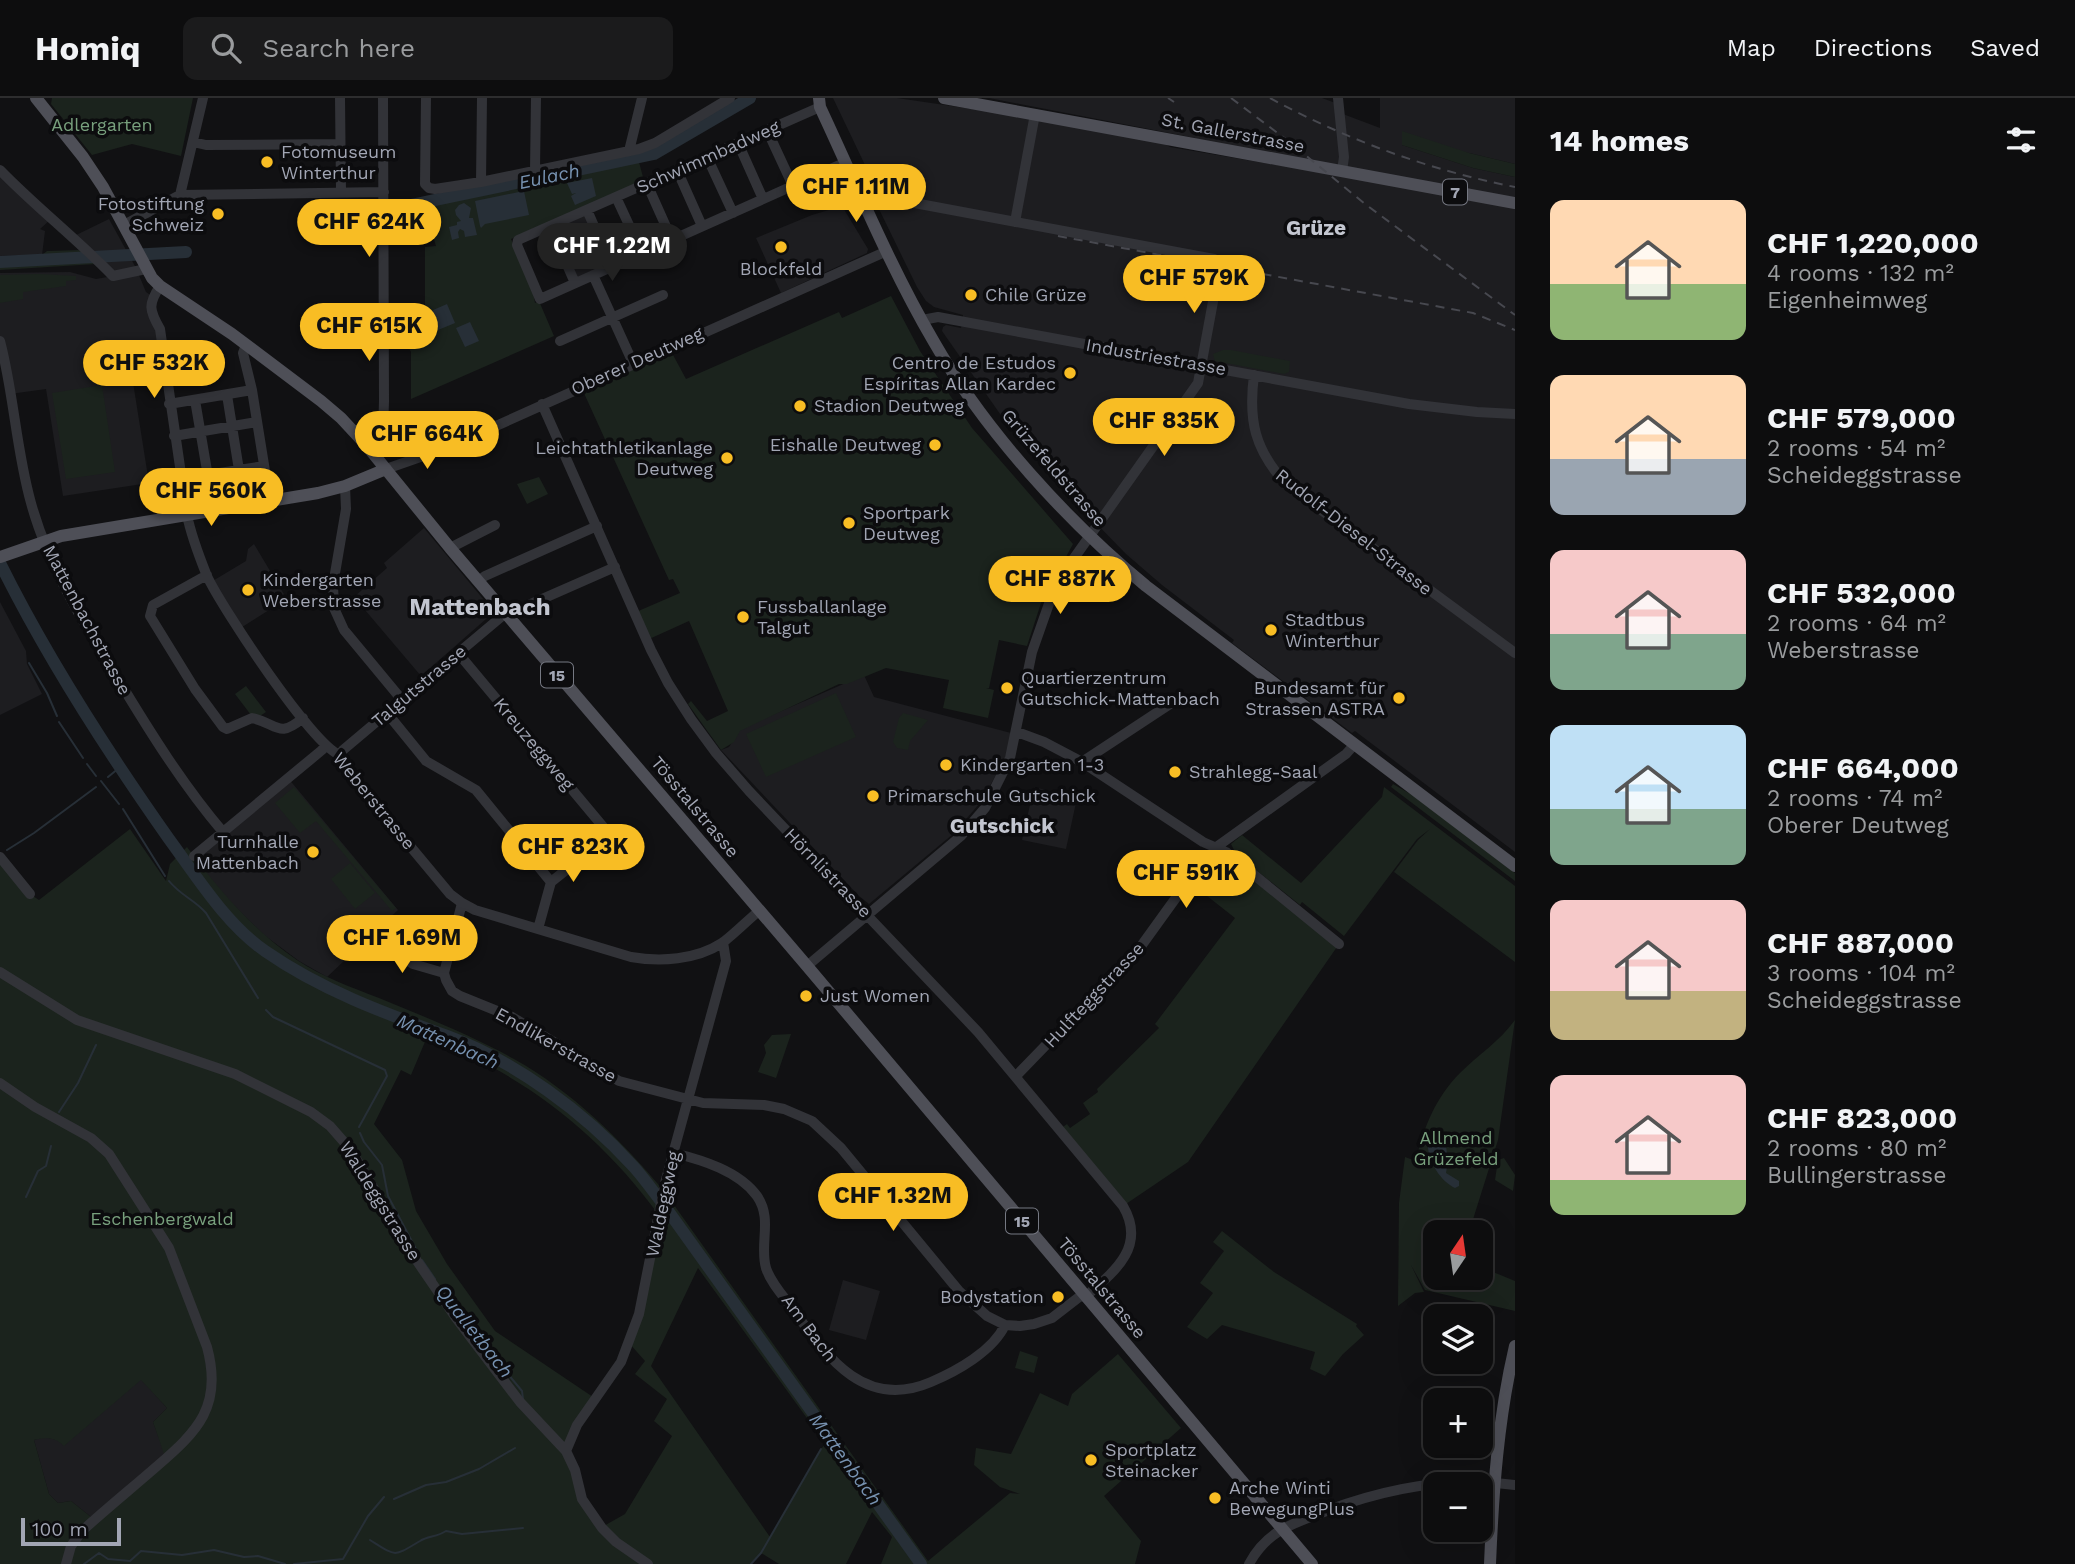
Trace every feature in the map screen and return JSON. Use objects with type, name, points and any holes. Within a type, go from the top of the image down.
[{"type":"main road","name":"Tösstalstrasse","points":[[36,98],[83,157],[141,259],[160,286],[246,345],[341,418],[375,455],[450,548],[760,910],[1312,1564]]},
{"type":"main road","name":"St. Gallerstrasse","points":[[944,98],[1515,203]]},
{"type":"main road","name":"Grüzefeldstrasse","points":[[819,102],[887,251],[922,320],[954,374],[998,433],[1089,537],[1146,586],[1515,866]]},
{"type":"main road","points":[[1,556],[80,532],[270,502],[345,486],[386,469]]},
{"type":"main road","points":[[1490,1564],[1494,1482],[1504,1400],[1515,1346]]},
{"type":"street","points":[[180,195],[203,98]]},
{"type":"street","points":[[340,98],[341,192]]},
{"type":"street","points":[[375,455],[383,433],[384,401],[383,98]]},
{"type":"street","points":[[425,98],[425,184],[429,188],[448,188],[481,182],[629,151],[655,143],[730,98]]},
{"type":"street","points":[[481,182],[482,98]]},
{"type":"street","points":[[535,170],[536,98]]},
{"type":"street","points":[[629,151],[642,98]]},
{"type":"street","points":[[1338,98],[1344,157],[1342,172]]},
{"type":"street","name":"Schwimmbadweg","points":[[575,283],[540,299],[517,245],[518,240],[767,130],[819,102]]},
{"type":"street","points":[[1015,222],[1035,114]]},
{"type":"street","points":[[767,130],[793,186]]},
{"type":"street","points":[[193,142],[206,145],[340,144]]},
{"type":"street","points":[[738,143],[763,199]]},
{"type":"street","points":[[707,157],[733,213]]},
{"type":"street","points":[[550,226],[575,283],[846,162]]},
{"type":"street","points":[[0,170],[113,276],[141,259]]},
{"type":"street","points":[[677,170],[702,226]]},
{"type":"street","points":[[647,184],[672,240]]},
{"type":"street","points":[[124,225],[180,195],[384,192]]},
{"type":"street","points":[[807,966],[974,823],[1000,780],[1017,732],[1032,652],[1044,614],[1072,561],[1198,383],[1219,269],[1217,261],[877,196],[861,196]]},
{"type":"street","points":[[616,197],[642,253]]},
{"type":"street","points":[[587,210],[612,267]]},
{"type":"street","name":"Oberer Deutweg","points":[[386,469],[449,447],[887,251]]},
{"type":"street","points":[[593,275],[633,363]]},
{"type":"street","name":"Weberstrasse","points":[[160,286],[150,303],[152,316],[160,329],[169,404],[190,531],[207,575],[259,660],[303,718],[325,745],[340,755],[340,762],[450,894],[475,910],[631,957],[654,960],[691,955],[723,942],[760,910]]},
{"type":"street","points":[[560,341],[663,295]]},
{"type":"street","name":"Industriestrasse","points":[[922,320],[938,317],[1409,404],[1515,414]]},
{"type":"street","name":"Mattenbachstrasse","points":[[0,341],[30,502],[44,541],[93,640],[159,747],[223,832]]},
{"type":"street","points":[[246,345],[243,353],[252,390],[270,502]]},
{"type":"street","name":"Rudolf-Diesel-Strasse","points":[[1254,375],[1252,421],[1258,445],[1269,466],[1286,484],[1515,653]]},
{"type":"street","points":[[169,404],[252,390]]},
{"type":"street","points":[[227,395],[243,495]]},
{"type":"street","points":[[195,400],[212,500]]},
{"type":"street","name":"Hörnlistrasse","points":[[542,404],[651,650],[691,719],[749,791],[929,978],[1016,1076],[1123,1206],[1131,1224],[1128,1249],[1120,1267],[1084,1295]]},
{"type":"street","points":[[174,436],[257,422]]},
{"type":"street","points":[[181,479],[264,466]]},
{"type":"street","points":[[345,486],[346,509],[333,585],[334,608],[340,624],[402,700]]},
{"type":"street","points":[[450,548],[495,525]]},
{"type":"street","points":[[478,581],[597,526]]},
{"type":"street","name":"Talgutstrasse","points":[[340,755],[507,614],[615,566]]},
{"type":"street","points":[[207,575],[153,605],[150,612],[150,617],[195,689],[227,729],[252,718],[280,730],[289,729],[303,718]]},
{"type":"street","name":"Kreuzeggweg","points":[[458,653],[615,836],[551,882]]},
{"type":"street","points":[[1082,762],[1173,702]]},
{"type":"street","points":[[387,713],[426,761],[476,790],[551,882],[538,929]]},
{"type":"street","points":[[1017,732],[1036,738],[1082,762],[1203,842],[1226,852],[1339,944]]},
{"type":"street","points":[[194,856],[325,745]]},
{"type":"street","name":"Hulfteggstrasse","points":[[1016,1076],[1139,949],[1201,863],[1215,848],[1346,754],[1354,745]]},
{"type":"street","points":[[0,857],[30,894]]},
{"type":"street","points":[[374,939],[413,964],[444,973],[462,903]]},
{"type":"street","name":"Waldeggweg","points":[[566,1451],[577,1424],[612,1377],[629,1343],[644,1298],[663,1196],[726,961],[723,942]]},
{"type":"street","name":"Waldeggstrasse","points":[[0,972],[77,1020],[235,1074],[327,1122],[351,1150],[417,1261],[449,1308],[520,1402],[566,1451],[575,1471],[582,1499],[602,1528],[616,1542],[648,1564]]},
{"type":"street","name":"Endlikerstrasse","points":[[444,973],[452,991],[460,996],[512,1017],[604,1073],[642,1089],[722,1105],[764,1105],[784,1109],[812,1121],[841,1148],[972,1304],[1005,1325]]},
{"type":"street","points":[[0,1083],[23,1100],[95,1140],[109,1154],[171,1251],[211,1364],[211,1396],[199,1426],[175,1452],[82,1531],[71,1546],[66,1564]]},
{"type":"street","name":"Am Bach","points":[[674,1153],[723,1171],[746,1185],[757,1196],[766,1223],[763,1254],[768,1273],[834,1363],[849,1376],[869,1386],[889,1390],[922,1387],[967,1363],[1002,1332],[1005,1325]]},
{"type":"street","points":[[1005,1325],[1020,1326],[1052,1318],[1084,1295]]},
{"type":"street","points":[[1249,1564],[1256,1552],[1282,1528],[1362,1499],[1400,1488],[1454,1482],[1515,1485]]},
{"type":"shaded area","points":[[833,98],[897,98],[1006,114],[1162,142],[1170,147],[1293,166],[1203,146],[1195,138],[989,98],[1322,98],[1338,104],[1343,114],[1380,128],[1380,98],[1515,98],[1515,164],[1469,153],[1402,145],[1473,168],[1515,177],[1515,852],[1355,731],[1352,733],[1232,643],[1234,640],[1126,554],[1057,483],[1005,421],[942,331],[946,325],[961,328],[963,315],[934,307],[926,301],[917,287],[878,207],[883,200],[900,203],[903,195],[876,188]]},
{"type":"shaded area","points":[[0,173],[50,220],[40,229],[45,231],[42,255],[0,256]]},
{"type":"shaded area","points":[[592,178],[596,196],[575,205],[571,196],[576,193],[572,194],[567,183]]},
{"type":"shaded area","points":[[524,191],[529,215],[485,224],[481,228],[475,201]]},
{"type":"shaded area","points":[[464,203],[471,208],[469,218],[473,218],[477,235],[465,237],[464,231],[460,229],[459,238],[452,240],[449,227],[461,221],[455,210]]},
{"type":"shaded area","points":[[842,206],[868,249],[867,253],[781,293],[756,238]]},
{"type":"shaded area","points":[[587,210],[612,267],[575,283],[550,226]]},
{"type":"shaded area","points":[[109,219],[146,292],[153,297],[163,352],[129,357],[149,483],[63,496],[46,389],[10,394],[0,341],[0,273],[70,272],[96,279],[113,276],[72,237]]},
{"type":"shaded area","points":[[447,304],[455,323],[409,342],[401,324]]},
{"type":"shaded area","points":[[470,322],[479,341],[465,347],[456,328]]},
{"type":"shaded area","points":[[424,528],[494,612],[421,676],[354,597],[387,568],[384,563]]},
{"type":"shaded area","name":"Kindergarten Weberstrasse","points":[[254,544],[288,601],[239,629],[211,582],[246,561],[248,549]]},
{"type":"shaded area","points":[[0,602],[26,651],[27,664],[42,694],[0,715]]},
{"type":"shaded area","name":"Primarschule Gutschick","points":[[864,675],[874,697],[1011,733],[1007,753],[980,803],[953,834],[869,904],[721,750],[729,747],[740,729]]},
{"type":"shaded area","points":[[288,778],[398,910],[327,977],[299,961],[264,935],[220,892],[194,856]]},
{"type":"shaded area","points":[[1034,787],[1077,798],[1066,849],[1022,840]]},
{"type":"shaded area","points":[[1436,1134],[1445,1138],[1448,1161],[1446,1173],[1459,1181],[1459,1186],[1455,1188],[1438,1173],[1430,1158],[1428,1143],[1430,1136]]},
{"type":"shaded area","points":[[843,1280],[880,1291],[866,1340],[829,1330]]},
{"type":"shaded area","points":[[141,1379],[167,1408],[153,1422],[165,1454],[91,1517],[71,1501],[58,1503],[49,1494],[34,1440],[44,1437],[58,1440],[64,1445]]},
{"type":"green space","name":"Adlergarten","points":[[52,98],[193,98],[181,156],[132,144],[92,155],[51,104]]},
{"type":"green space","points":[[1402,131],[1469,153],[1515,164],[1515,177],[1473,168],[1402,145]]},
{"type":"green space","points":[[639,162],[644,181],[511,239],[532,286],[535,303],[539,301],[554,336],[411,399],[411,352],[405,341],[396,342],[396,315],[401,312],[404,318],[425,308],[425,247],[436,246],[433,236],[423,235],[422,207]]},
{"type":"green space","points":[[81,250],[96,264],[0,270],[0,257]]},
{"type":"green space","points":[[0,275],[76,276],[76,280],[66,281],[66,286],[23,292],[23,299],[0,303]]},
{"type":"green space","name":"Sportpark Deutweg","points":[[891,296],[920,351],[972,428],[1073,544],[1041,603],[1027,646],[999,640],[989,688],[986,688],[994,690],[988,718],[943,708],[949,680],[886,668],[847,684],[839,684],[740,731],[734,742],[721,750],[688,704],[691,701],[707,721],[728,711],[689,621],[647,640],[636,612],[680,593],[673,579],[669,580],[583,391],[672,353],[686,379],[839,312],[842,318]]},
{"type":"green space","points":[[1223,350],[1290,361],[1289,372],[1284,374],[1215,361],[1213,354]]},
{"type":"green space","points":[[102,385],[115,472],[66,479],[52,393]]},
{"type":"green space","points":[[539,477],[548,494],[527,504],[517,484]]},
{"type":"green space","points":[[246,686],[266,712],[260,716],[251,715],[235,694]]},
{"type":"green space","points":[[836,693],[856,737],[766,777],[746,734]]},
{"type":"green space","points":[[903,713],[928,720],[910,741],[908,750],[897,748],[893,742],[899,718]]},
{"type":"green space","points":[[1393,784],[1414,796],[1515,873],[1515,881],[1391,787]]},
{"type":"green space","points":[[294,787],[396,908],[392,911],[316,821],[300,833],[275,803]]},
{"type":"green space","points":[[1384,787],[1515,886],[1515,962],[1394,872],[1418,840],[1430,829],[1417,839],[1344,936],[1236,854],[1231,844],[1242,835],[1301,883],[1382,797]]},
{"type":"green space","name":"Eschenbergwald","points":[[130,829],[166,881],[170,864],[187,847],[238,908],[265,935],[297,960],[316,972],[481,1042],[556,1086],[595,1118],[664,1191],[928,1561],[1010,1493],[1020,1494],[1000,1487],[974,1465],[976,1448],[1011,1454],[1040,1393],[1068,1406],[1072,1394],[1118,1354],[1181,1428],[1104,1496],[1141,1541],[1135,1564],[881,1564],[892,1537],[872,1512],[846,1564],[779,1564],[761,1553],[751,1564],[0,1564],[0,857],[30,894],[39,900]],"holes":[[[427,1037],[495,1069],[556,1109],[611,1157],[659,1215],[629,1343],[645,1361],[635,1374],[667,1399],[654,1421],[672,1436],[625,1514],[602,1527],[580,1492],[566,1451],[596,1399],[495,1331],[447,1264],[416,1211],[402,1160],[374,1124],[401,1070],[411,1075]],[[698,1268],[825,1443],[770,1537],[651,1366]],[[141,1380],[167,1408],[153,1422],[164,1454],[91,1517],[71,1501],[58,1503],[49,1494],[34,1440],[50,1439],[64,1446]]]},
{"type":"green space","points":[[1215,848],[1339,944],[1188,1162],[1123,1206],[1060,1129],[1067,1124],[1070,1128],[1090,1114],[1083,1103],[1098,1092],[1097,1089],[1159,1028],[1155,1024],[1235,918],[1188,881]]},
{"type":"green space","points":[[350,863],[375,893],[355,909],[331,879]]},
{"type":"green space","name":"Allmend Grüzefeld","points":[[1515,1020],[1498,1140],[1473,1220],[1423,1220],[1423,1286],[1411,1265],[1424,1292],[1415,1293],[1398,1306],[1399,1203],[1405,1157],[1416,1161],[1422,1137],[1444,1092],[1460,1073]]},
{"type":"green space","points":[[791,1034],[776,1078],[758,1072],[766,1053],[764,1045],[772,1035]]},
{"type":"green space","points":[[1504,1158],[1515,1175],[1513,1191],[1495,1180],[1498,1160]]},
{"type":"green space","points":[[1222,1231],[1274,1272],[1357,1324],[1364,1335],[1343,1354],[1325,1376],[1310,1369],[1315,1352],[1222,1325],[1207,1339],[1187,1327],[1213,1293],[1200,1283],[1224,1251],[1213,1242]]},
{"type":"green space","name":"Allmend Grüzefeld","points":[[1493,1272],[1515,1281],[1515,1311],[1425,1290],[1493,1290]]},
{"type":"green space","points":[[1020,1351],[1038,1357],[1034,1373],[1015,1368]]},
{"type":"waterway","name":"Eulach","points":[[335,221],[654,154],[750,98]]},
{"type":"waterway","name":"Eulach","points":[[0,262],[186,252]]},
{"type":"waterway","name":"Mattenbach","points":[[0,563],[58,670],[101,739],[190,869],[237,927],[265,951],[308,978],[498,1059],[571,1108],[614,1146],[666,1208],[921,1564]]},
{"type":"waterway","name":"Qualletbach","points":[[29,663],[57,716]]},
{"type":"waterway","name":"Qualletbach","points":[[59,722],[83,758]]},
{"type":"waterway","name":"Qualletbach","points":[[87,764],[96,776]]},
{"type":"waterway","points":[[108,777],[119,768]]},
{"type":"waterway","name":"Qualletbach","points":[[101,781],[119,804]]},
{"type":"waterway","points":[[7,850],[96,787]]},
{"type":"waterway","name":"Qualletbach","points":[[123,809],[165,876]]},
{"type":"waterway","name":"Qualletbach","points":[[169,881],[206,913],[258,998]]},
{"type":"waterway","name":"Qualletbach","points":[[266,1010],[273,1017],[385,1070],[387,1076],[359,1127]]},
{"type":"waterway","points":[[59,1112],[78,1083],[96,1045]]},
{"type":"waterway","name":"Qualletbach","points":[[360,1133],[382,1165],[388,1196],[417,1251]]},
{"type":"waterway","points":[[26,1197],[38,1171],[46,1166],[51,1146]]},
{"type":"waterway","name":"Qualletbach","points":[[422,1260],[435,1279]]},
{"type":"waterway","name":"Qualletbach","points":[[473,1332],[522,1391],[523,1399]]},
{"type":"waterway","name":"Qualletbach","points":[[394,1499],[426,1485],[446,1482],[479,1469],[515,1448]]},
{"type":"waterway","points":[[751,1564],[761,1553],[821,1449]]},
{"type":"waterway","name":"Qualletbach","points":[[294,1564],[343,1559],[368,1516],[384,1497]]},
{"type":"waterway","points":[[370,1540],[395,1553],[446,1531],[462,1534],[523,1528]]},
{"type":"waterway","name":"Qualletbach","points":[[84,1564],[99,1553],[108,1559],[130,1561],[141,1551],[182,1555],[214,1550],[244,1557],[258,1556],[285,1564]]},
{"type":"railway","points":[[1168,98],[1174,102]]},
{"type":"railway","points":[[1231,98],[1365,204],[1515,315]]},
{"type":"railway","points":[[1270,98],[1389,152],[1451,172],[1515,187]]},
{"type":"railway","points":[[1058,236],[1473,313],[1515,330]]},
{"type":"place","name":"Fotomuseum Winterthur","points":[[267,162]]},
{"type":"place","name":"Fotostiftung Schweiz","points":[[218,214]]},
{"type":"place","name":"Blockfeld","points":[[781,247]]},
{"type":"place","name":"Chile Grüze","points":[[971,295]]},
{"type":"place","name":"Centro de Estudos Espíritas Allan Kardec","points":[[1070,373]]},
{"type":"place","name":"Stadion Deutweg","points":[[800,406]]},
{"type":"place","name":"Eishalle Deutweg","points":[[935,445]]},
{"type":"place","name":"Leichtathletikanlage Deutweg","points":[[727,458]]},
{"type":"place","name":"Sportpark Deutweg","points":[[849,523]]},
{"type":"place","name":"Kindergarten Weberstrasse","points":[[248,590]]},
{"type":"place","name":"Fussballanlage Talgut","points":[[743,617]]},
{"type":"place","name":"Stadtbus Winterthur","points":[[1271,630]]},
{"type":"place","name":"Quartierzentrum Gutschick-Mattenbach","points":[[1007,688]]},
{"type":"place","name":"Bundesamt für Strassen ASTRA","points":[[1399,698]]},
{"type":"place","name":"Kindergarten 1-3","points":[[946,765]]},
{"type":"place","name":"Strahlegg-Saal","points":[[1175,772]]},
{"type":"place","name":"Primarschule Gutschick","points":[[873,796]]},
{"type":"place","name":"Turnhalle Mattenbach","points":[[313,852]]},
{"type":"place","name":"Just Women","points":[[806,996]]},
{"type":"place","name":"Bodystation","points":[[1058,1297]]},
{"type":"place","name":"Sportplatz Steinacker","points":[[1091,1460]]},
{"type":"place","name":"Arche Winti BewegungPlus","points":[[1215,1498]]},
{"type":"district","name":"Grüze","points":[[1316,228]]},
{"type":"district","name":"Mattenbach","points":[[480,607]]},
{"type":"district","name":"Gutschick","points":[[1002,826]]}]
